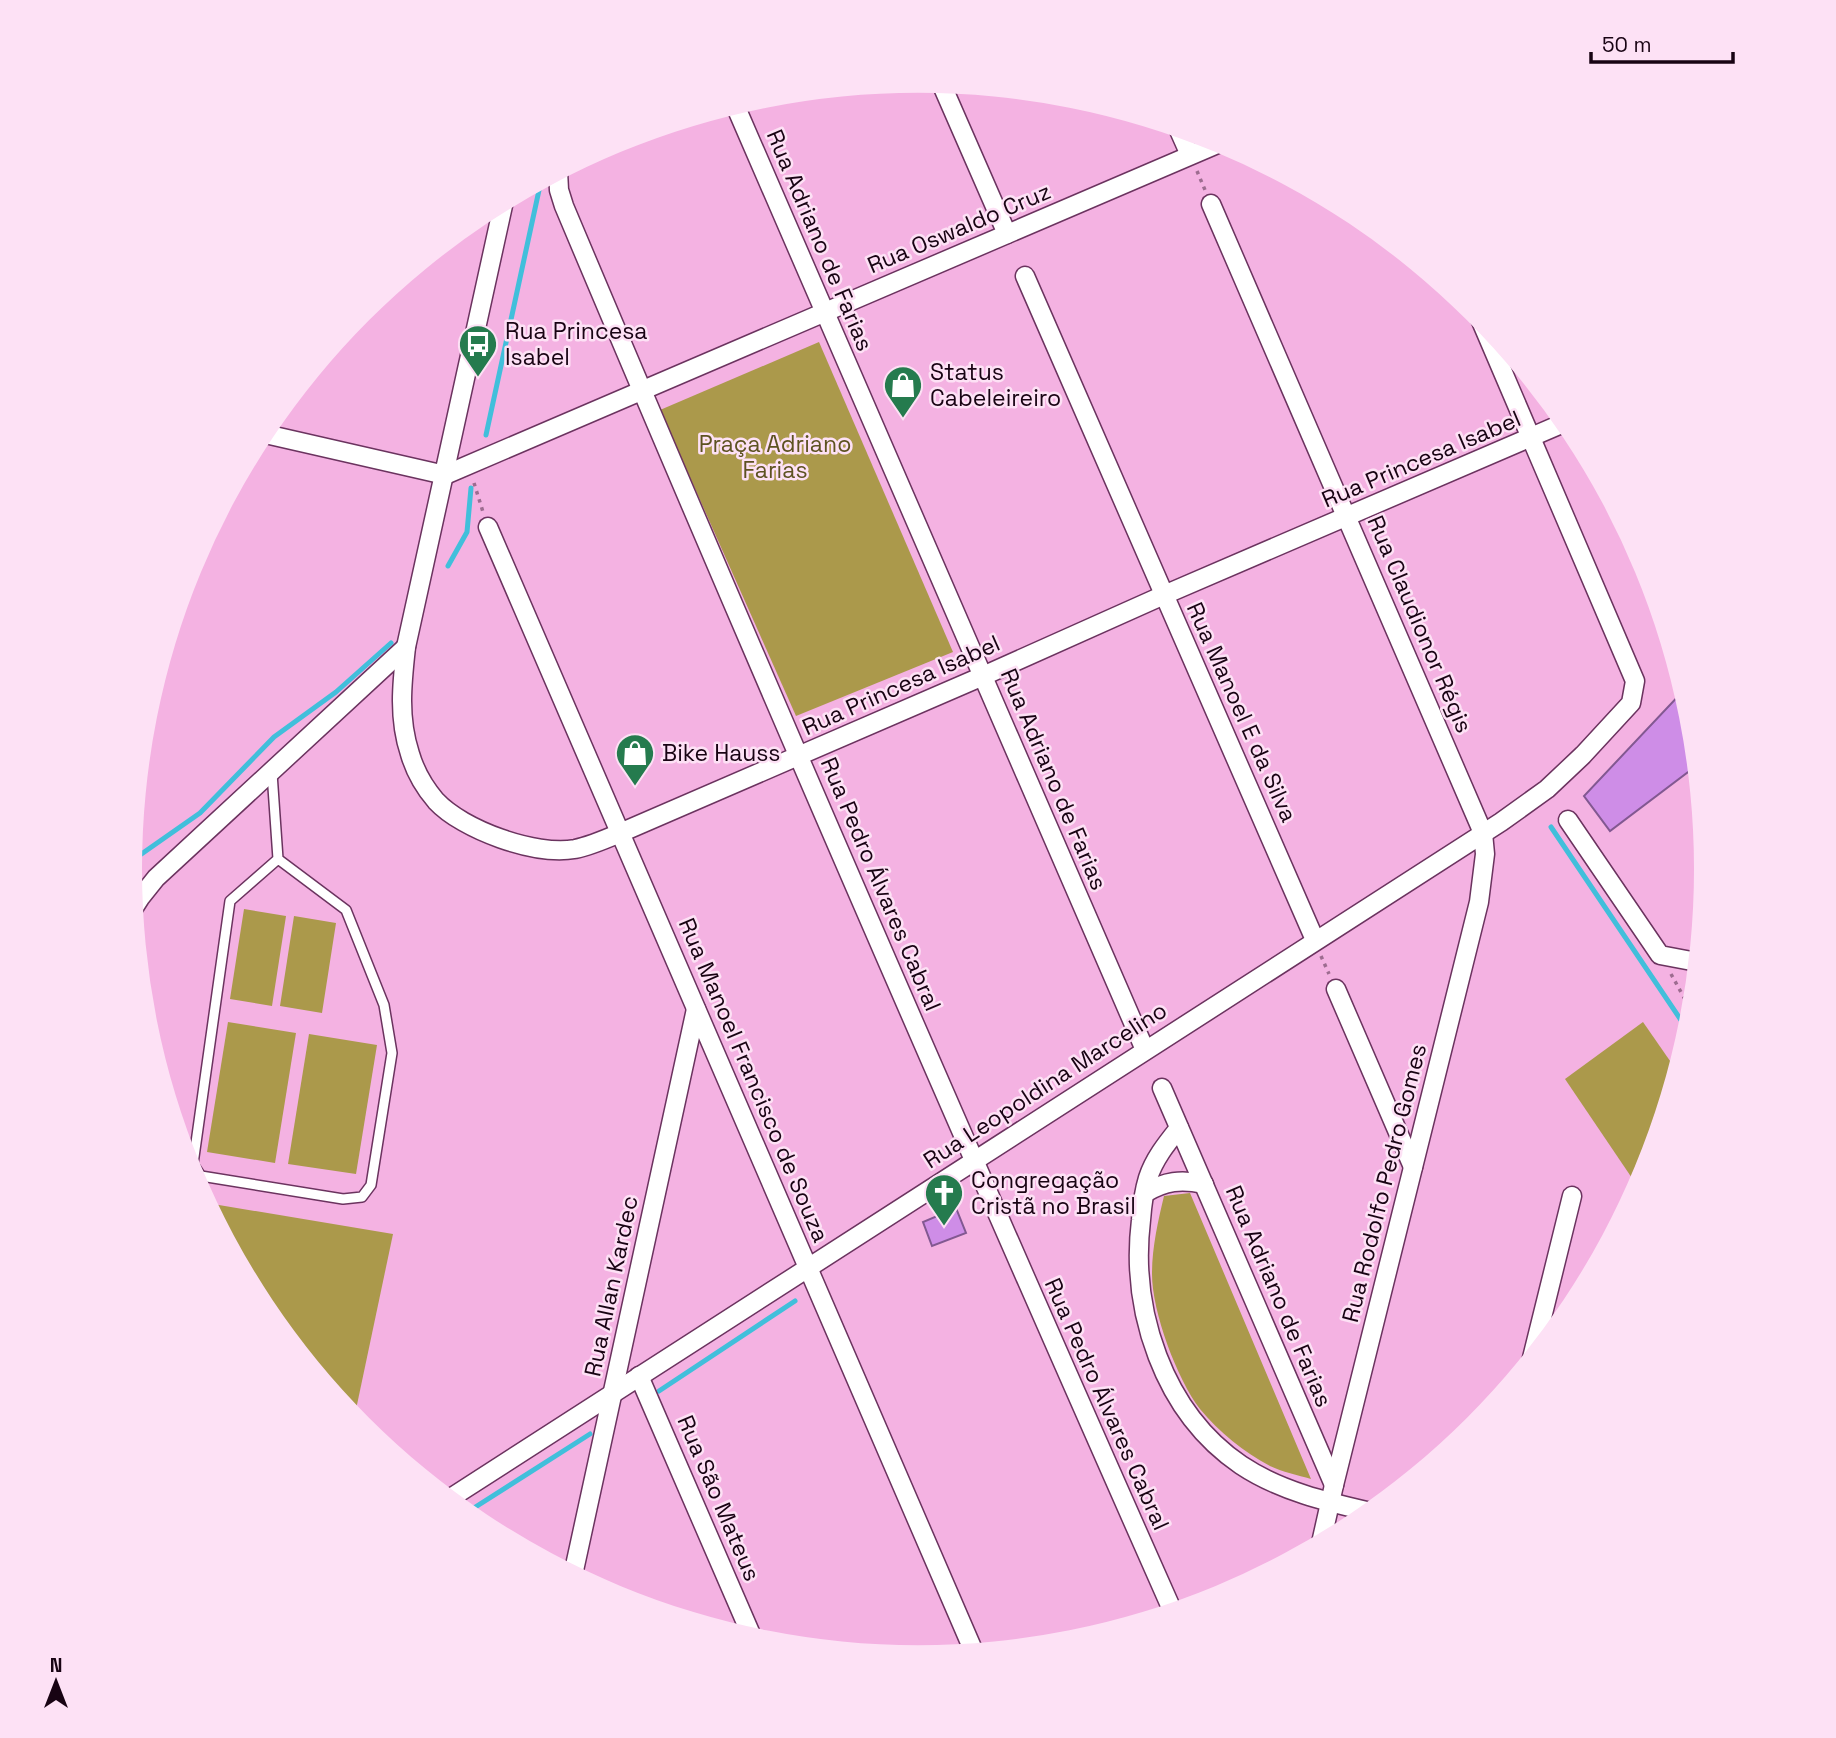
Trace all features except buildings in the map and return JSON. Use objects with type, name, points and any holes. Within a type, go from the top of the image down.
[{"type":"street","points":[[946,94],[1007,234]]},
{"type":"street","name":"Rua Adriano de Farias","points":[[739,114],[1145,1050]]},
{"type":"street","points":[[1183,140],[1190,155]]},
{"type":"street","name":"Rua Oswaldo Cruz","points":[[445,475],[1206,149]]},
{"type":"street","name":"Rua Pedro Álvares Cabral","points":[[559,182],[564,206],[642,391],[973,1161],[1169,1604]]},
{"type":"street","name":"Rua Claudionor Régis","points":[[1212,204],[1483,833]]},
{"type":"street","name":"Rua Princesa Isabel","points":[[501,215],[406,647],[401,706],[405,734],[417,773],[426,789],[452,814],[495,837],[514,843],[540,848],[575,849],[620,833],[1555,427]]},
{"type":"street","name":"Rua Manoel E da Silva","points":[[1025,276],[1315,940]]},
{"type":"street","points":[[1492,347],[1532,437]]},
{"type":"street","points":[[274,436],[445,475]]},
{"type":"street","name":"Rua Leopoldina Marcelino","points":[[457,1494],[1483,833],[1547,789],[1583,755],[1631,703],[1635,681],[1532,437]]},
{"type":"street","name":"Rua Manoel Francisco de Souza","points":[[488,527],[970,1644]]},
{"type":"street","points":[[143,897],[156,878],[406,647]]},
{"type":"street","points":[[1567,820],[1660,955],[1689,960]]},
{"type":"street","name":"Rua Rodolfo Pedro Gomes","points":[[1324,1530],[1479,902],[1485,854],[1483,833]]},
{"type":"street","points":[[1336,989],[1413,1167]]},
{"type":"street","name":"Rua Allan Kardec","points":[[575,1565],[696,1009]]},
{"type":"street","name":"Rua Adriano de Farias","points":[[1162,1088],[1332,1494]]},
{"type":"street","points":[[1179,1128],[1149,1176],[1144,1193],[1138,1256],[1146,1320],[1154,1346],[1175,1392],[1207,1435],[1241,1465],[1264,1479],[1291,1490],[1332,1494],[1360,1507]]},
{"type":"street","points":[[1144,1193],[1169,1182],[1189,1181],[1204,1184]]},
{"type":"street","points":[[1537,1338],[1572,1196]]},
{"type":"street","name":"Rua São Mateus","points":[[639,1376],[747,1626]]},
{"type":"lane","points":[[206,1177],[343,1199],[362,1197],[371,1185],[392,1053],[384,1005],[346,910],[278,859],[272,771]]},
{"type":"lane","points":[[195,1150],[230,901],[278,859]]},
{"type":"path","points":[[1190,155],[1212,204]]},
{"type":"path","points":[[468,466],[488,527]]},
{"type":"path","points":[[1315,940],[1336,989]]},
{"type":"path","points":[[1660,955],[1683,996]]},
{"type":"green space","name":"Praça Adriano Farias","points":[[819,342],[953,652],[796,716],[660,410]]},
{"type":"green space","points":[[244,909],[286,916],[272,1006],[230,999]]},
{"type":"green space","points":[[294,916],[336,923],[322,1013],[280,1006]]},
{"type":"green space","points":[[228,1022],[296,1033],[275,1163],[207,1152]]},
{"type":"green space","points":[[1643,1022],[1670,1061],[1653,1119],[1630,1176],[1565,1079]]},
{"type":"green space","points":[[309,1034],[377,1045],[356,1174],[288,1164]]},
{"type":"green space","points":[[1190,1193],[1311,1479],[1270,1466],[1241,1448],[1200,1409],[1175,1363],[1156,1307],[1152,1274],[1153,1254],[1164,1196]]},
{"type":"green space","points":[[219,1205],[393,1234],[357,1405],[302,1342],[273,1300],[246,1257]]},
{"type":"waterway","points":[[486,435],[539,192]]},
{"type":"waterway","points":[[448,566],[467,532],[471,488]]},
{"type":"waterway","points":[[142,853],[200,813],[274,737],[336,692],[391,643]]},
{"type":"waterway","points":[[1551,827],[1679,1018]]},
{"type":"waterway","points":[[659,1391],[795,1301]]},
{"type":"waterway","points":[[476,1507],[590,1434]]},
{"type":"place","name":"Rua Princesa Isabel","points":[[478,378]]},
{"type":"place","name":"Status Cabeleireiro","points":[[903,419]]},
{"type":"place","name":"Bike Hauss","points":[[635,787]]},
{"type":"place","name":"Congregação Cristã no Brasil","points":[[944,1227]]}]
